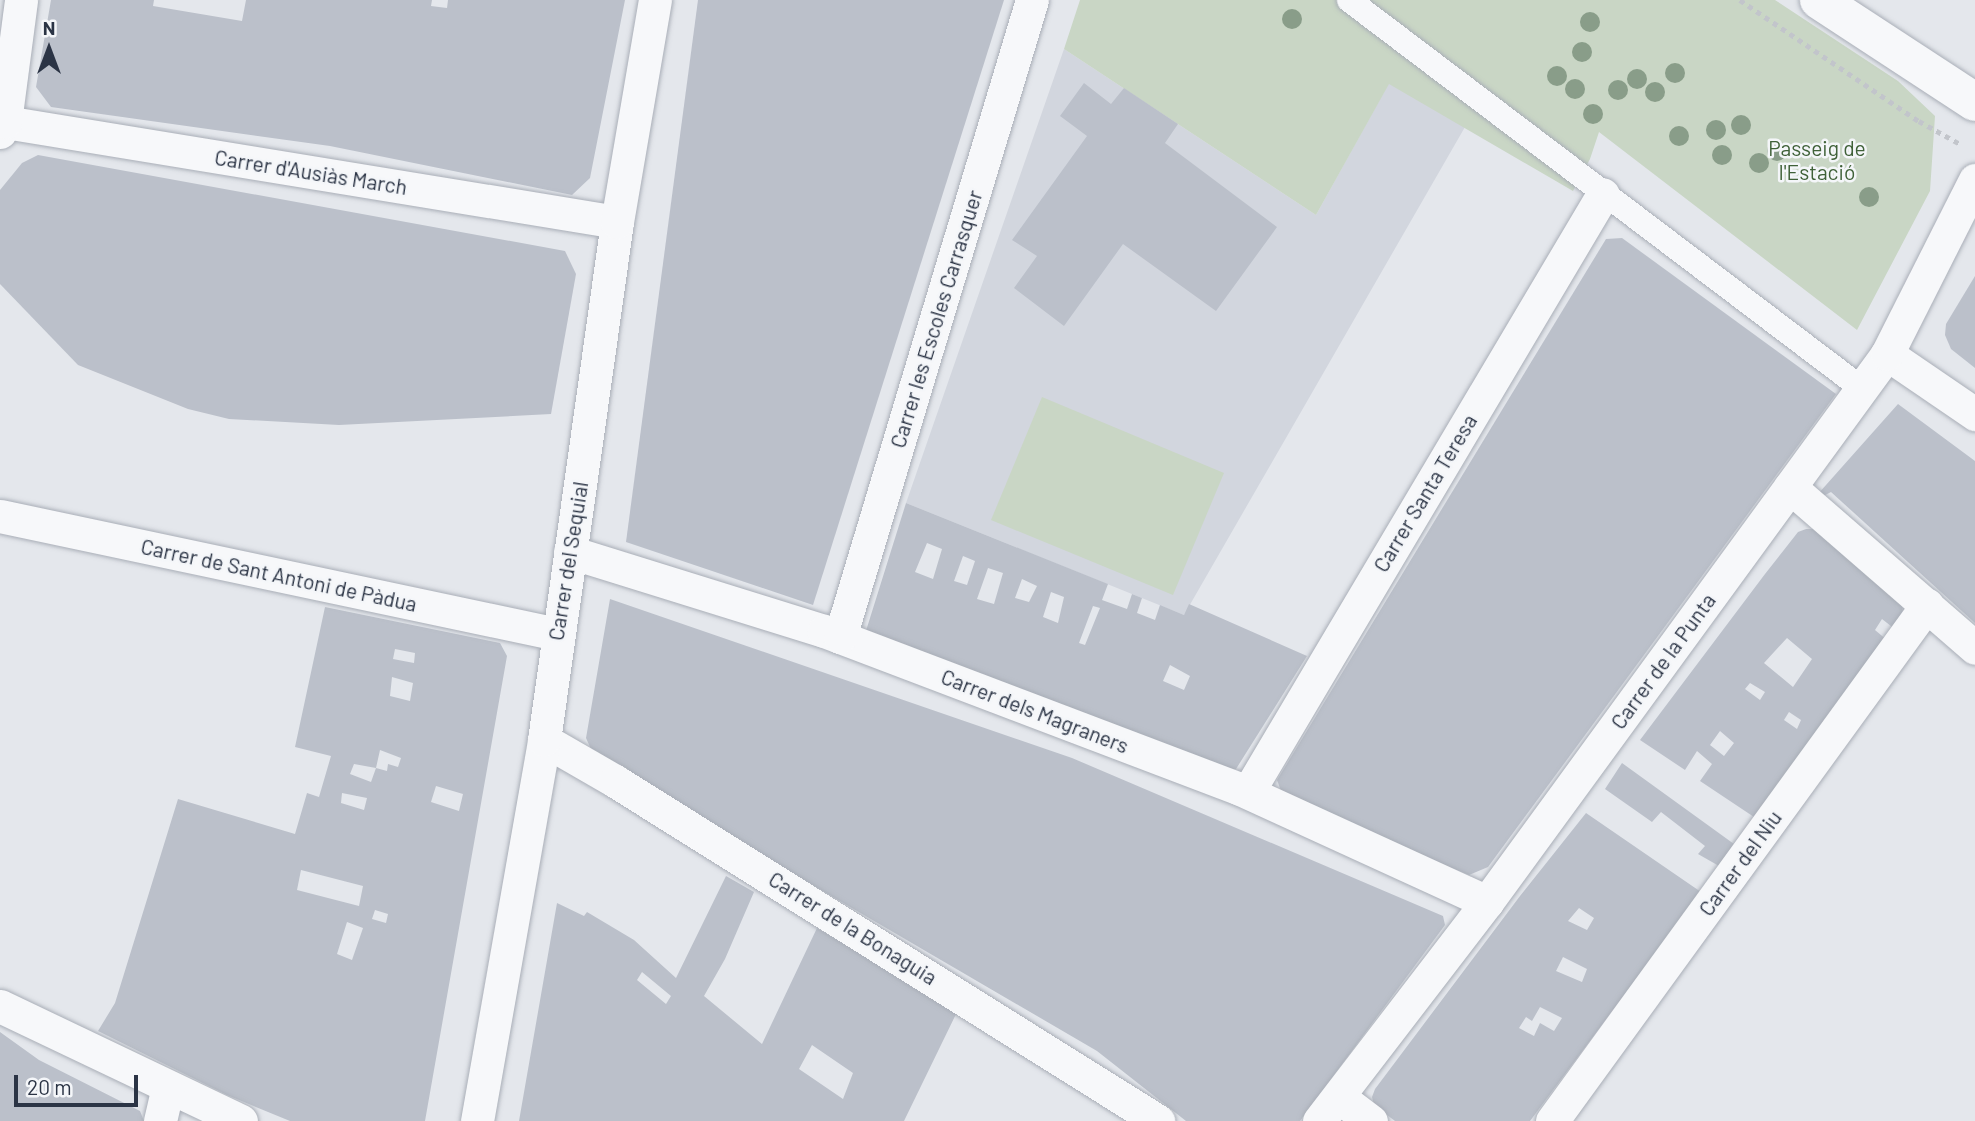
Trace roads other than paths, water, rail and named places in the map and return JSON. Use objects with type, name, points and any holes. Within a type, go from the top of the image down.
[{"type":"street","points":[[3,127],[21,0]]},
{"type":"street","name":"Carrer del Sequial","points":[[477,1121],[544,740],[617,222],[654,0]]},
{"type":"street","name":"Carrer les Escoles Carrasquer","points":[[840,637],[1032,0]]},
{"type":"street","points":[[1349,0],[1860,387]]},
{"type":"street","points":[[1819,0],[1975,102]]},
{"type":"street","name":"Carrer d'Ausiàs March","points":[[3,127],[617,222]]},
{"type":"street","name":"Carrer de la Punta","points":[[1329,1109],[1487,902],[1860,387],[1887,355],[1975,180]]},
{"type":"street","name":"Carrer Santa Teresa","points":[[1248,792],[1603,194]]},
{"type":"street","points":[[1887,355],[1975,414]]},
{"type":"street","points":[[1790,486],[1975,648]]},
{"type":"street","name":"Carrer de Sant Antoni de Pàdua","points":[[0,516],[557,634]]},
{"type":"street","name":"Carrer dels Magraners","points":[[570,552],[840,637],[1248,792],[1487,902]]},
{"type":"street","name":"Carrer del Niu","points":[[1552,1121],[1927,605]]},
{"type":"street","name":"Carrer de la Bonaguia","points":[[544,740],[639,796],[1158,1121]]},
{"type":"street","points":[[0,1006],[241,1121]]},
{"type":"street","points":[[160,1121],[169,1087]]},
{"type":"street","points":[[1329,1109],[1371,1121]]},
{"type":"park label","name":"Passeig de l'Estació","points":[[1817,160]]}]
